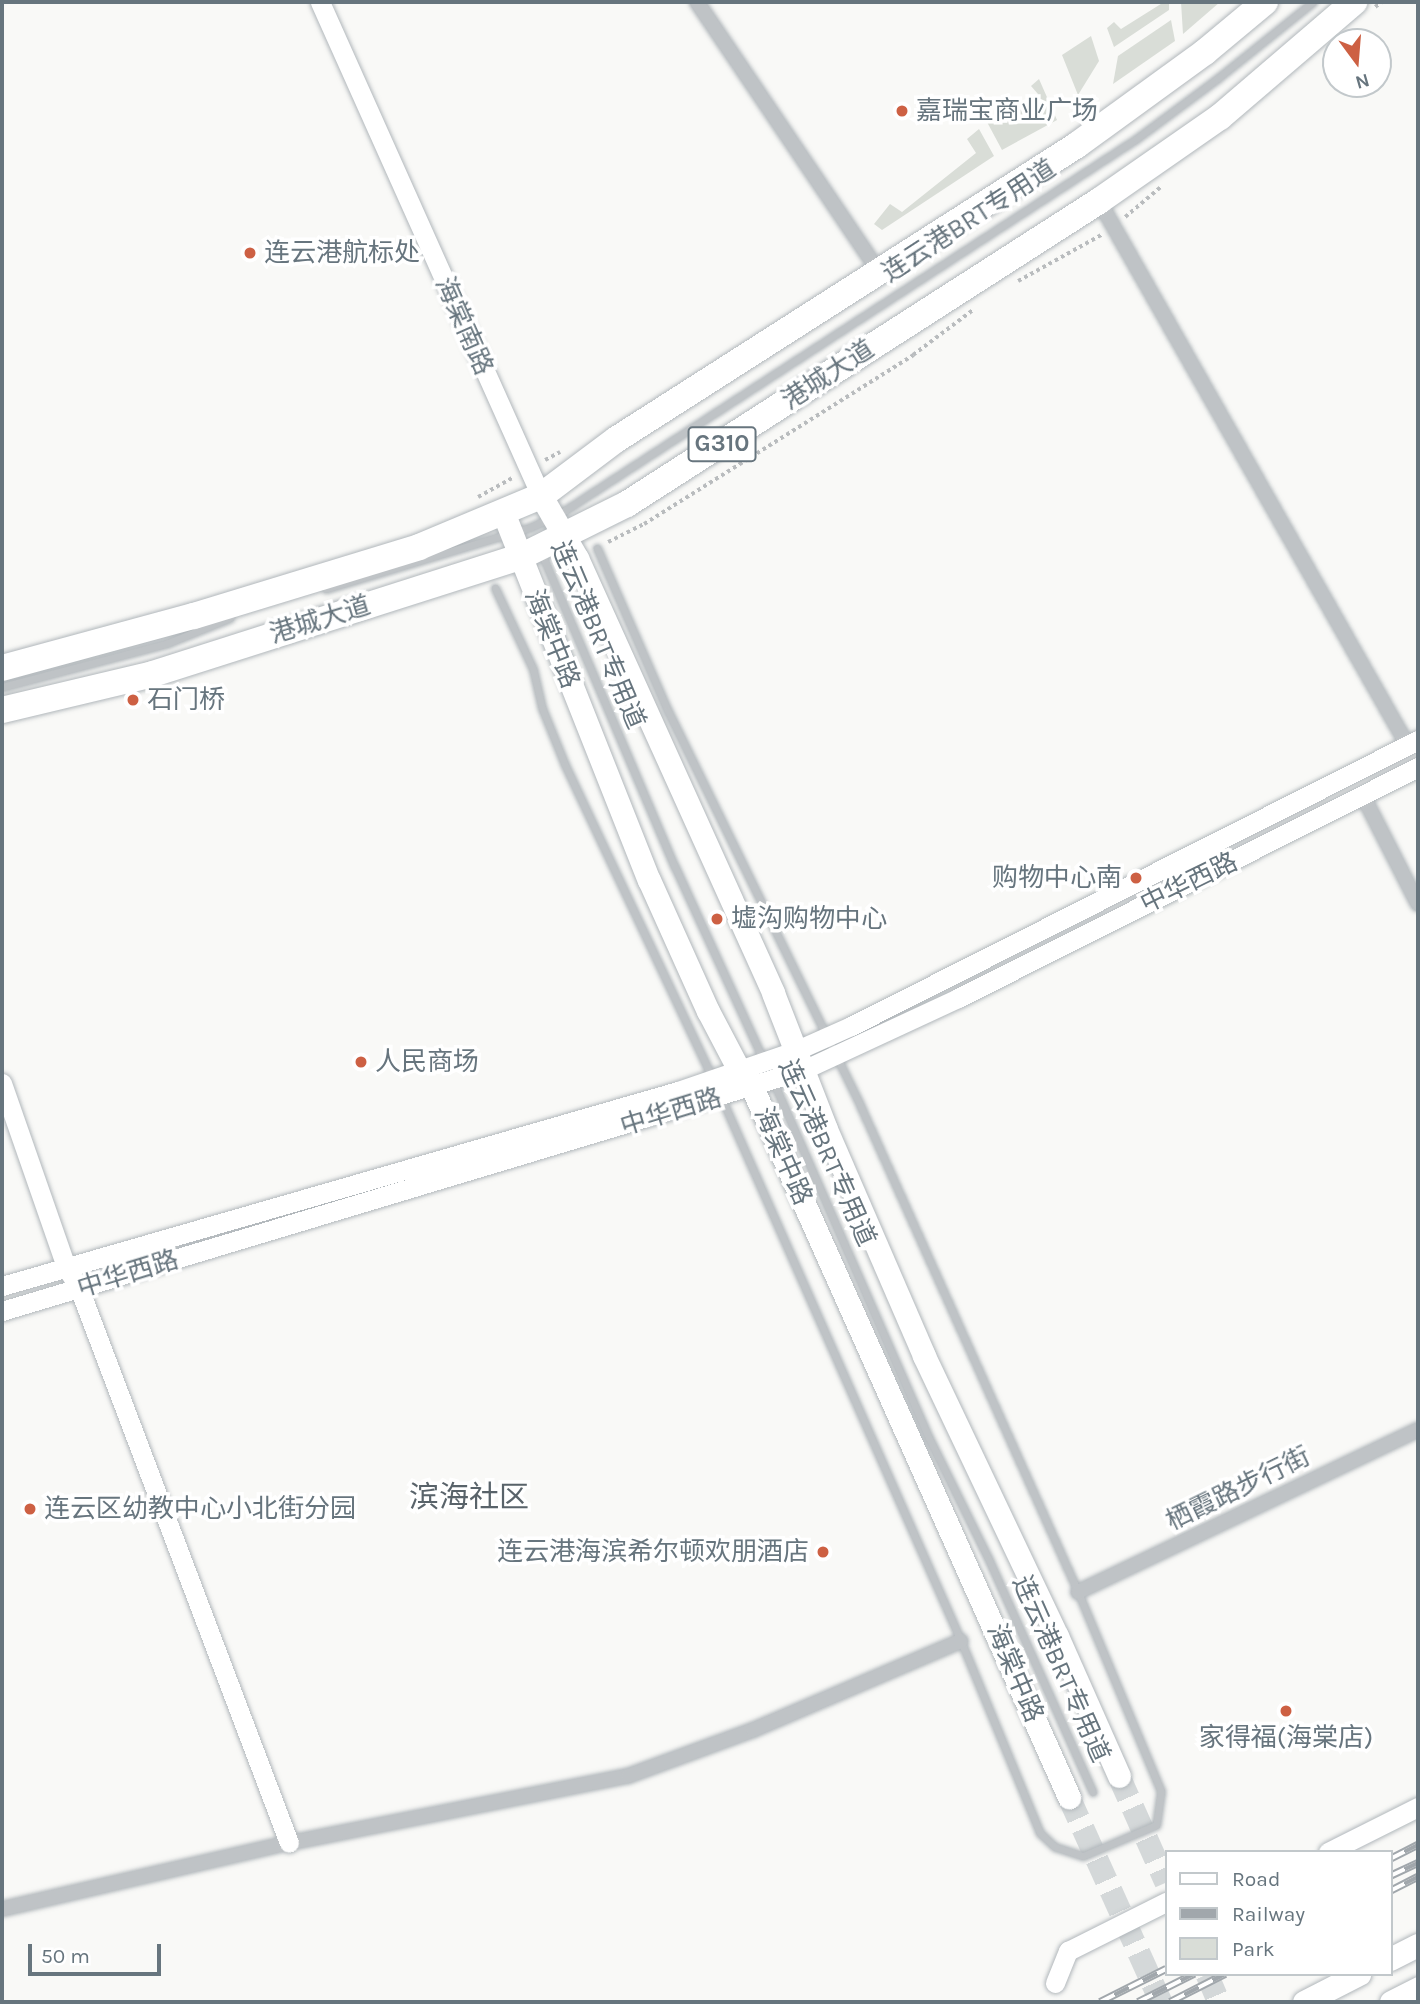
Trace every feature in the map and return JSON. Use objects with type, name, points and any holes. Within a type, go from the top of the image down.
[{"type":"highway","name":"港城大道","points":[[2,710],[153,674],[521,536],[553,516],[629,431],[1077,145],[1205,52],[1265,2]]},
{"type":"highway","name":"港城大道","points":[[2,668],[194,615],[419,547],[521,536],[553,516],[627,504],[1099,201],[1220,117],[1354,2]]},
{"type":"main road","name":"海棠南路","points":[[320,2],[528,469],[553,516]]},
{"type":"main road","name":"海棠中路","points":[[553,516],[773,993],[924,1356],[1057,1636],[1119,1776]]},
{"type":"main road","name":"海棠中路","points":[[521,536],[649,880],[709,1012],[755,1079],[1069,1797]]},
{"type":"main road","points":[[2,1286],[755,1079],[764,1061],[799,1060],[827,1037],[1413,743]]},
{"type":"main road","name":"中华西路","points":[[755,1079],[799,1060],[836,1056],[1418,767]]},
{"type":"main road","points":[[2,1083],[66,1267],[79,1289],[289,1843]]},
{"type":"main road","name":"中华西路","points":[[2,1311],[717,1088]]},
{"type":"main road","points":[[1332,1850],[1418,1807]]},
{"type":"main road","points":[[1055,1983],[1068,1951],[1164,1903]]},
{"type":"main road","points":[[1392,1958],[1418,1945]]},
{"type":"main road","points":[[1304,2002],[1355,1976]]},
{"type":"main road","points":[[1391,2002],[1418,1989]]},
{"type":"street","points":[[697,2],[869,257]]},
{"type":"street","points":[[1099,201],[1413,743]]},
{"type":"street","points":[[1363,796],[1418,904]]},
{"type":"street","name":"栖霞路步行街","points":[[1078,1592],[1418,1430]]},
{"type":"street","points":[[2,1909],[289,1843],[628,1776],[753,1730],[961,1641]]},
{"type":"lane","name":"连云港BRT专用道","points":[[553,516],[1136,139],[1218,79],[1313,2]]},
{"type":"lane","name":"连云港BRT专用道","points":[[321,591],[521,536],[764,1061]]},
{"type":"lane","points":[[495,589],[533,669],[542,708],[565,765],[717,1088],[961,1641],[1040,1833],[1055,1847],[1083,1856],[1156,1825],[1161,1791],[1078,1592],[836,1056],[668,711],[597,548]]},
{"type":"lane","points":[[2,687],[168,643],[243,614]]},
{"type":"lane","name":"连云港BRT专用道","points":[[755,1079],[989,1560],[1093,1792]]},
{"type":"path","points":[[473,500],[565,450]]},
{"type":"green space","points":[[1164,2],[1169,2],[1169,10],[1114,47],[1107,28],[1114,22],[1121,29]]},
{"type":"green space","points":[[1181,2],[1220,2],[1183,34]]},
{"type":"green space","points":[[1171,20],[1175,41],[1113,84],[1118,56]]},
{"type":"green space","points":[[1091,36],[1099,61],[1078,95],[1062,55]]},
{"type":"green space","points":[[1039,79],[1057,120],[1002,150],[987,122],[999,112],[1008,121],[1038,94],[1031,86]]},
{"type":"green space","points":[[979,129],[994,156],[882,230],[874,224],[890,204],[902,212],[976,153],[967,139]]},
{"type":"tunnel","points":[[1119,1776],[1164,1877]]},
{"type":"tunnel","points":[[1069,1797],[1161,2002]]},
{"type":"tunnel","points":[[1208,1976],[1219,2002]]},
{"type":"railway","points":[[1392,1858],[1418,1845]]},
{"type":"railway","points":[[1392,1875],[1418,1863]]},
{"type":"railway","points":[[1392,1890],[1418,1877]]},
{"type":"railway","points":[[1100,2002],[1164,1970]]},
{"type":"railway","points":[[1138,2002],[1190,1976]]},
{"type":"railway","points":[[1170,2002],[1221,1976]]},
{"type":"place","name":"嘉瑞宝商业广场","points":[[902,111]]},
{"type":"place","name":"连云港航标处","points":[[250,253]]},
{"type":"place","name":"石门桥","points":[[133,700]]},
{"type":"place","name":"购物中心南","points":[[1136,878]]},
{"type":"place","name":"墟沟购物中心","points":[[717,919]]},
{"type":"place","name":"人民商场","points":[[361,1062]]},
{"type":"place","name":"连云区幼教中心小北街分园","points":[[30,1509]]},
{"type":"place","name":"连云港海滨希尔顿欢朋酒店","points":[[823,1552]]},
{"type":"place","name":"家得福(海棠店)","points":[[1286,1711]]},
{"type":"district","name":"滨海社区","points":[[469,1497]]}]
